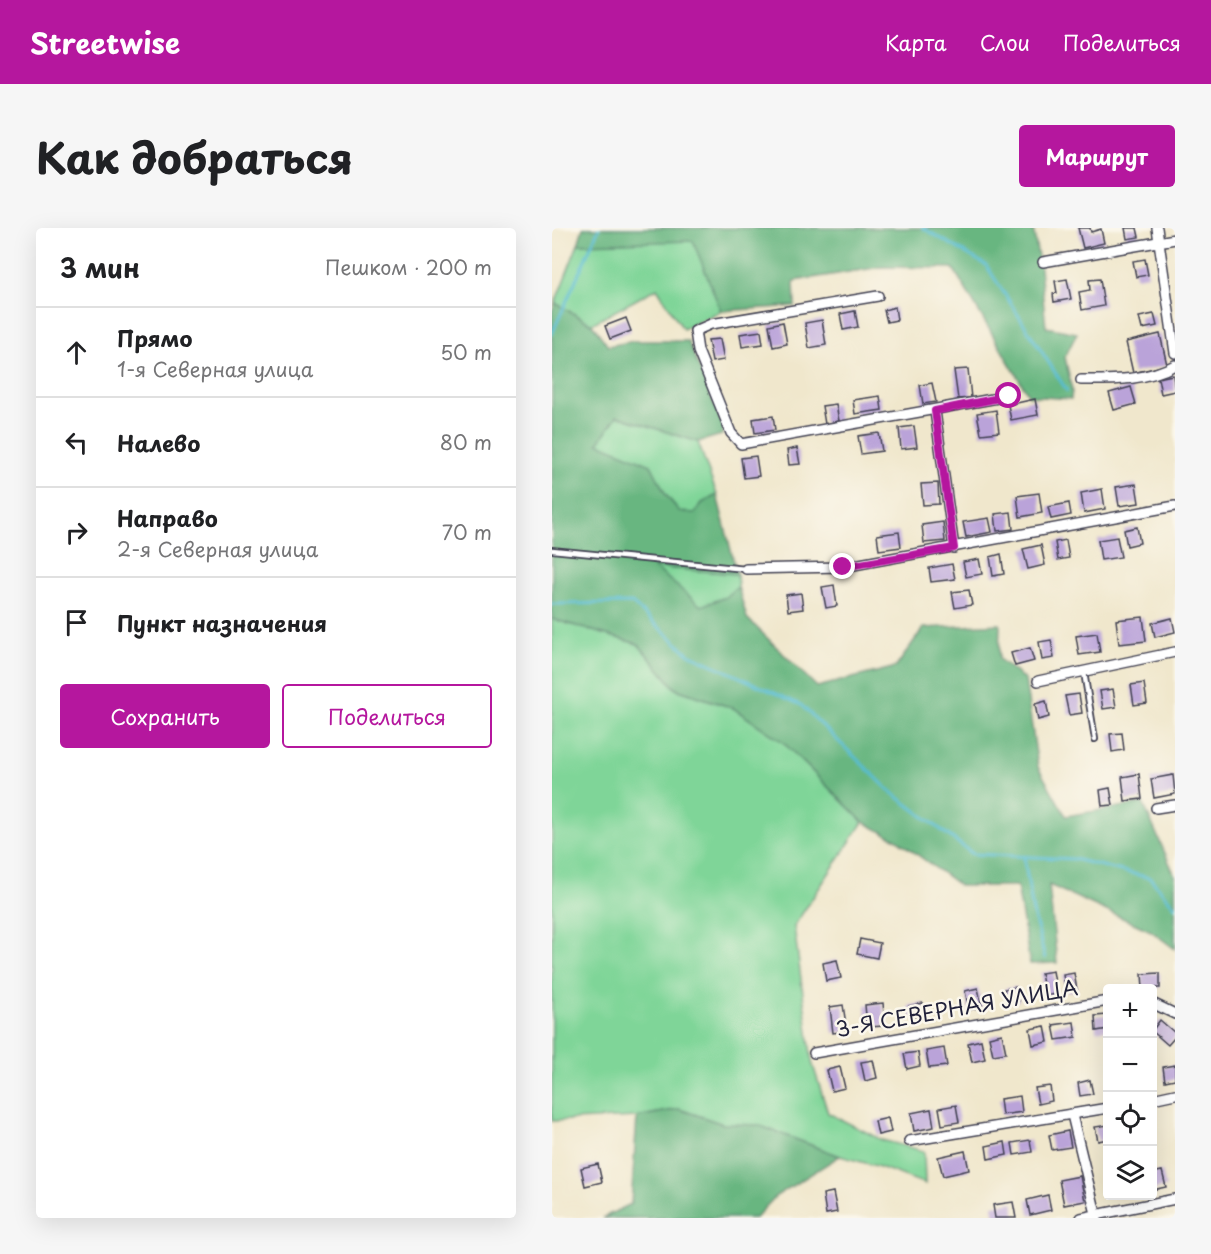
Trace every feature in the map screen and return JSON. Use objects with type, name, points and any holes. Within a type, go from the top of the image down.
[{"type":"street","points":[[1157,228],[1175,353]]},
{"type":"street","points":[[1043,262],[1175,238]]},
{"type":"street","points":[[878,296],[711,324],[695,331],[698,351],[731,433],[741,444],[1009,396]]},
{"type":"street","points":[[1081,380],[1123,380],[1165,370],[1175,365]]},
{"type":"street","points":[[935,411],[954,548]]},
{"type":"street","points":[[746,569],[843,567],[1175,506]]},
{"type":"street","points":[[1038,681],[1175,652]]},
{"type":"street","points":[[1156,808],[1175,805]]},
{"type":"street","name":"3-Я СЕВЕРНАЯ УЛИЦА","points":[[814,1053],[1103,1002]]},
{"type":"street","points":[[1157,1005],[1175,1014]]},
{"type":"street","points":[[1157,1098],[1175,1094]]},
{"type":"street","points":[[909,1142],[1103,1109]]},
{"type":"street","points":[[1072,1115],[1096,1216]]},
{"type":"street","points":[[1081,1218],[1175,1199]]},
{"type":"lane","points":[[552,550],[746,569]]},
{"type":"lane","points":[[1084,672],[1095,739]]},
{"type":"green space","points":[[583,228],[1033,228],[1046,327],[1077,333],[1065,357],[1072,390],[1071,399],[1029,396],[953,268],[881,267],[794,281],[795,306],[721,311],[693,241],[578,244]]},
{"type":"green space","points":[[694,241],[721,311],[683,329],[657,288],[592,324],[555,303],[578,244]]},
{"type":"green space","points":[[555,303],[592,324],[608,346],[634,341],[688,341],[724,428],[722,435],[698,442],[617,416],[598,443],[651,465],[666,495],[680,512],[695,513],[702,503],[717,495],[737,574],[654,567],[701,606],[726,597],[738,587],[747,618],[817,687],[896,667],[923,628],[1000,624],[999,659],[1025,680],[1038,767],[1066,816],[1143,803],[1175,876],[1175,949],[1151,931],[1049,885],[1057,963],[1030,964],[1017,886],[960,886],[896,839],[863,822],[783,742],[733,708],[676,689],[638,644],[552,619],[552,312]]},
{"type":"green space","points":[[617,416],[698,442],[717,495],[702,503],[695,513],[680,512],[666,495],[651,465],[598,443]]},
{"type":"green space","points":[[653,567],[737,574],[738,587],[726,597],[701,606]]},
{"type":"green space","points":[[552,619],[638,644],[676,689],[733,708],[783,742],[863,822],[794,926],[812,1062],[828,1113],[882,1140],[924,1151],[925,1184],[880,1167],[840,1156],[758,1125],[723,1124],[679,1109],[637,1117],[552,1121]]},
{"type":"green space","points":[[679,1109],[723,1124],[758,1125],[840,1156],[776,1196],[755,1218],[602,1218],[631,1204],[637,1117]]},
{"type":"building","points":[[1078,228],[1090,228],[1091,232],[1101,229],[1104,243],[1083,248]]},
{"type":"building","points":[[1125,228],[1137,228],[1139,237],[1127,239]]},
{"type":"building","points":[[1145,259],[1148,275],[1136,277],[1133,261]]},
{"type":"building","points":[[1067,279],[1071,299],[1054,302],[1053,294],[1057,293],[1055,281]]},
{"type":"building","points":[[1100,279],[1104,306],[1082,310],[1079,292],[1090,290],[1089,280]]},
{"type":"building","points":[[895,307],[897,320],[887,322],[884,310]]},
{"type":"building","points":[[855,311],[858,327],[843,330],[840,314]]},
{"type":"building","points":[[1154,314],[1157,326],[1142,329],[1139,317]]},
{"type":"building","points":[[626,318],[631,331],[610,339],[605,326]]},
{"type":"building","points":[[822,320],[826,345],[809,348],[805,323]]},
{"type":"building","points":[[783,322],[787,344],[773,347],[769,325]]},
{"type":"building","points":[[761,331],[763,344],[742,347],[740,334]]},
{"type":"building","points":[[1160,334],[1167,365],[1133,373],[1126,342]]},
{"type":"building","points":[[720,339],[724,360],[712,362],[708,340]]},
{"type":"building","points":[[968,369],[971,398],[958,399],[954,370]]},
{"type":"building","points":[[1173,375],[1175,391],[1161,394],[1158,378]]},
{"type":"building","points":[[932,383],[936,402],[923,404],[920,385]]},
{"type":"building","points":[[1131,387],[1136,404],[1114,410],[1109,393]]},
{"type":"building","points":[[880,396],[882,410],[855,414],[853,400]]},
{"type":"building","points":[[1035,399],[1038,415],[1011,420],[1008,405]]},
{"type":"building","points":[[836,404],[839,421],[825,424],[822,406]]},
{"type":"building","points":[[996,410],[999,432],[981,434],[977,413]]},
{"type":"building","points":[[773,416],[775,430],[755,433],[753,419]]},
{"type":"building","points":[[914,426],[917,447],[901,449],[899,428]]},
{"type":"building","points":[[879,433],[882,451],[861,454],[858,436]]},
{"type":"building","points":[[797,448],[800,464],[789,465],[787,450]]},
{"type":"building","points":[[756,456],[759,476],[744,478],[741,458]]},
{"type":"building","points":[[938,483],[939,504],[923,505],[921,484]]},
{"type":"building","points":[[1136,484],[1139,503],[1119,506],[1116,487]]},
{"type":"building","points":[[1102,489],[1105,509],[1084,513],[1081,493]]},
{"type":"building","points":[[1039,493],[1042,513],[1020,517],[1017,496]]},
{"type":"building","points":[[1069,503],[1071,515],[1051,519],[1048,507]]},
{"type":"building","points":[[1011,512],[1013,529],[997,531],[995,514]]},
{"type":"building","points":[[989,518],[992,532],[966,537],[963,522]]},
{"type":"building","points":[[943,522],[945,541],[924,543],[922,525]]},
{"type":"building","points":[[1137,527],[1140,543],[1127,546],[1124,530]]},
{"type":"building","points":[[899,532],[901,547],[879,550],[877,535]]},
{"type":"building","points":[[1117,537],[1121,557],[1101,560],[1098,540]]},
{"type":"building","points":[[1066,540],[1069,558],[1058,560],[1055,542]]},
{"type":"building","points":[[1041,545],[1045,565],[1028,569],[1023,549]]},
{"type":"building","points":[[1001,554],[1004,574],[993,576],[990,557]]},
{"type":"building","points":[[979,559],[982,574],[966,577],[963,562]]},
{"type":"building","points":[[952,564],[955,579],[931,582],[929,568]]},
{"type":"building","points":[[834,585],[837,606],[826,608],[822,587]]},
{"type":"building","points":[[969,590],[972,605],[955,608],[952,592]]},
{"type":"building","points":[[801,593],[803,609],[788,611],[786,595]]},
{"type":"building","points":[[1143,617],[1146,641],[1119,644],[1116,620]]},
{"type":"building","points":[[1172,618],[1175,632],[1155,637],[1152,623]]},
{"type":"building","points":[[1097,633],[1100,652],[1079,655],[1076,636]]},
{"type":"building","points":[[1051,640],[1054,658],[1042,660],[1039,642]]},
{"type":"building","points":[[1030,648],[1034,661],[1015,666],[1011,653]]},
{"type":"building","points":[[1144,683],[1147,703],[1134,705],[1131,685]]},
{"type":"building","points":[[1113,689],[1116,707],[1103,709],[1100,691]]},
{"type":"building","points":[[1079,694],[1082,713],[1069,715],[1065,696]]},
{"type":"building","points":[[1046,701],[1049,717],[1038,720],[1035,704]]},
{"type":"building","points":[[1122,733],[1124,750],[1112,752],[1110,734]]},
{"type":"building","points":[[1139,774],[1142,799],[1125,801],[1122,777]]},
{"type":"building","points":[[1173,775],[1175,794],[1154,798],[1151,779]]},
{"type":"building","points":[[1110,788],[1113,805],[1102,806],[1100,790]]},
{"type":"building","points":[[860,939],[880,943],[877,958],[857,954]]},
{"type":"building","points":[[837,960],[841,978],[826,981],[823,963]]},
{"type":"building","points":[[1053,971],[1057,994],[1045,996],[1041,973]]},
{"type":"building","points":[[1074,973],[1077,990],[1066,992],[1063,975]]},
{"type":"building","points":[[1160,973],[1160,988],[1157,988],[1157,984],[1143,984],[1142,974]]},
{"type":"building","points":[[1016,987],[1019,1001],[1006,1003],[1004,989]]},
{"type":"building","points":[[978,988],[982,1007],[969,1010],[965,991]]},
{"type":"building","points":[[883,1003],[885,1026],[867,1027],[865,1005]]},
{"type":"building","points":[[923,1003],[926,1014],[911,1017],[909,1006]]},
{"type":"building","points":[[843,1005],[847,1031],[833,1033],[830,1007]]},
{"type":"building","points":[[1103,1015],[1103,1030],[1096,1031],[1095,1016]]},
{"type":"building","points":[[1160,1020],[1175,1033],[1175,1037],[1168,1045],[1157,1035],[1157,1024]]},
{"type":"building","points":[[1074,1022],[1076,1037],[1056,1040],[1053,1025]]},
{"type":"building","points":[[1045,1026],[1048,1042],[1033,1045],[1030,1029]]},
{"type":"building","points":[[1002,1034],[1006,1053],[993,1055],[989,1037]]},
{"type":"building","points":[[981,1040],[985,1059],[972,1062],[968,1043]]},
{"type":"building","points":[[944,1048],[947,1066],[929,1068],[926,1051]]},
{"type":"building","points":[[918,1052],[920,1066],[907,1069],[904,1054]]},
{"type":"building","points":[[873,1060],[877,1078],[865,1081],[861,1062]]},
{"type":"building","points":[[1175,1065],[1175,1079],[1165,1081],[1163,1067]]},
{"type":"building","points":[[840,1067],[845,1088],[832,1091],[827,1070]]},
{"type":"building","points":[[1090,1080],[1093,1094],[1080,1096],[1078,1083]]},
{"type":"building","points":[[1050,1086],[1052,1101],[1038,1104],[1035,1088]]},
{"type":"building","points":[[1020,1096],[1022,1112],[1002,1115],[1000,1099]]},
{"type":"building","points":[[956,1105],[959,1122],[942,1125],[939,1108]]},
{"type":"building","points":[[931,1109],[934,1127],[914,1131],[911,1113]]},
{"type":"building","points":[[888,1118],[891,1132],[878,1135],[875,1121]]},
{"type":"building","points":[[1103,1126],[1103,1140],[1098,1141],[1095,1127]]},
{"type":"building","points":[[1068,1131],[1071,1147],[1052,1150],[1049,1135]]},
{"type":"building","points":[[1030,1140],[1032,1152],[1014,1155],[1012,1143]]},
{"type":"building","points":[[1005,1142],[1007,1155],[988,1159],[986,1146]]},
{"type":"building","points":[[965,1151],[969,1170],[943,1176],[938,1157]]},
{"type":"building","points":[[598,1164],[602,1182],[585,1186],[581,1168]]},
{"type":"building","points":[[1162,1171],[1166,1187],[1157,1189],[1157,1172]]},
{"type":"building","points":[[1080,1176],[1085,1201],[1064,1205],[1059,1180]]},
{"type":"building","points":[[833,1192],[837,1212],[826,1214],[823,1194]]},
{"type":"building","points":[[1048,1195],[1051,1210],[1030,1215],[1027,1200]]},
{"type":"building","points":[[1013,1202],[1016,1218],[995,1218],[993,1205]]},
{"type":"waterway","points":[[552,334],[599,228]]},
{"type":"waterway","points":[[923,228],[986,265],[1067,391]]},
{"type":"waterway","points":[[552,604],[632,603],[689,654],[801,705],[891,792],[973,854],[1074,859],[1150,878],[1175,907]]},
{"type":"waterway","points":[[1024,857],[1033,912],[1045,958]]},
{"type":"route","points":[[843,567],[954,548],[935,411],[1009,396]]}]
